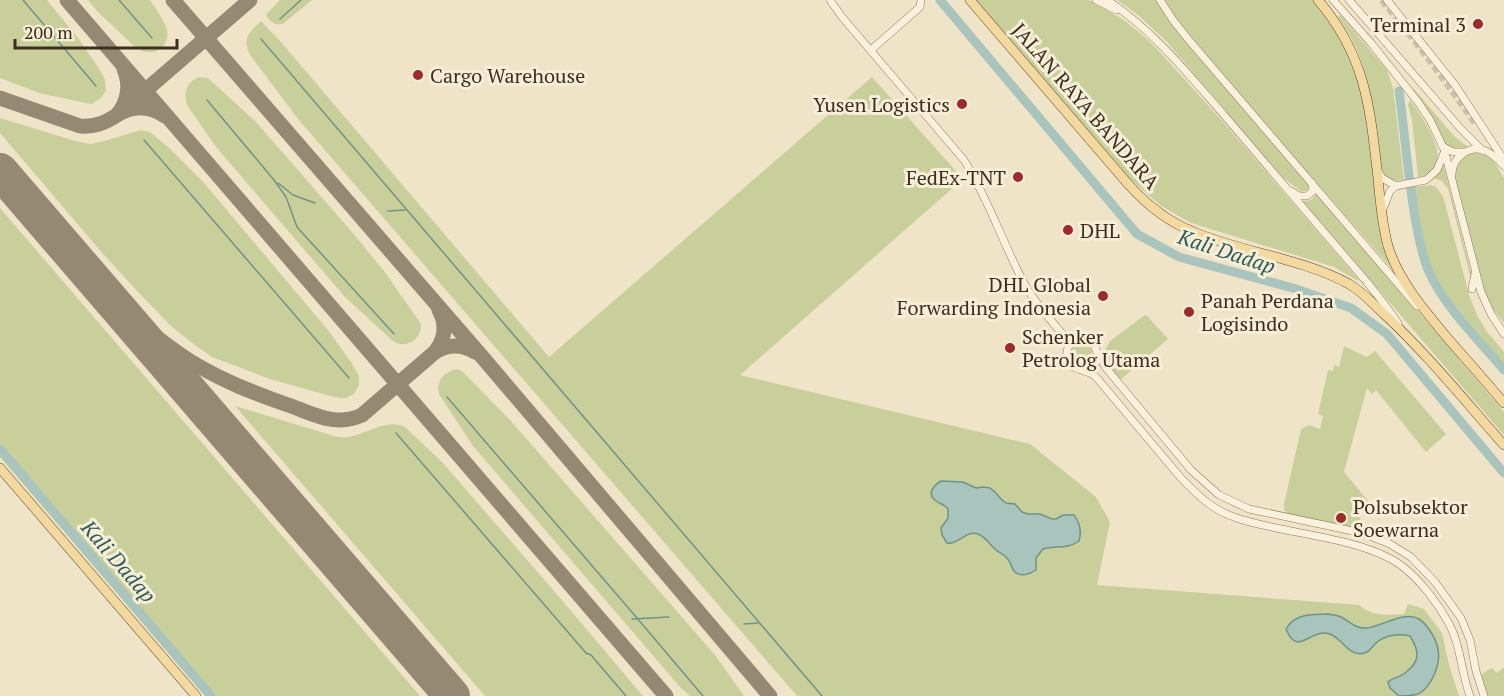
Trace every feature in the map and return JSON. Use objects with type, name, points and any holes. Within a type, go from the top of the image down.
[{"type":"main road","name":"JALAN RAYA BANDARA","points":[[970,0],[1128,184],[1151,207],[1193,232],[1305,266],[1351,285],[1406,335],[1504,445]]},
{"type":"main road","points":[[1318,0],[1339,27],[1358,67],[1367,99],[1382,217],[1393,259],[1407,285],[1430,317],[1504,403]]},
{"type":"main road","points":[[0,468],[196,696]]},
{"type":"street","points":[[830,0],[964,160],[974,175],[1026,286],[1071,344]]},
{"type":"street","points":[[870,50],[920,7],[921,0]]},
{"type":"street","name":"JALAN RAYA BANDARA","points":[[1096,0],[1129,16]]},
{"type":"street","name":"JALAN RAYA BANDARA","points":[[1107,0],[1153,37],[1194,81],[1379,297],[1406,335]]},
{"type":"street","points":[[1160,0],[1188,39],[1413,302],[1430,317]]},
{"type":"street","points":[[1333,0],[1371,43],[1430,120],[1443,148],[1481,292],[1504,334]]},
{"type":"street","points":[[1349,0],[1482,150]]},
{"type":"street","points":[[1388,0],[1455,85],[1504,160]]},
{"type":"street","points":[[1476,124],[1504,166]]},
{"type":"street","points":[[1443,148],[1453,152],[1466,152]]},
{"type":"street","points":[[1382,217],[1383,206],[1390,191],[1397,186],[1424,181],[1434,174],[1443,159],[1443,148]]},
{"type":"street","points":[[1454,188],[1453,165],[1458,157],[1466,152],[1482,150],[1504,166]]},
{"type":"street","points":[[1376,163],[1379,175],[1397,186]]},
{"type":"street","points":[[1280,181],[1293,193],[1304,197],[1309,195],[1313,189],[1310,179]]},
{"type":"street","points":[[1472,289],[1476,273]]},
{"type":"street","points":[[1491,314],[1504,326]]},
{"type":"street","points":[[1081,370],[1094,365],[1098,357],[1095,345],[1088,340],[1079,339],[1071,344],[1067,352],[1067,359],[1072,367],[1081,370],[1093,374],[1181,478],[1211,505],[1247,522],[1360,546],[1402,566],[1426,591],[1449,624],[1458,645],[1470,696]]},
{"type":"street","points":[[1097,352],[1106,368],[1191,470],[1219,495],[1249,509],[1362,533],[1390,544],[1411,556],[1436,582],[1461,618],[1470,640],[1484,696]]},
{"type":"street","points":[[1181,478],[1191,470]]},
{"type":"street","points":[[1211,505],[1219,495]]},
{"type":"street","points":[[1273,527],[1276,514]]},
{"type":"green space","points":[[0,0],[47,0],[100,70],[105,80],[106,91],[101,98],[92,104],[86,103],[39,93],[0,78]]},
{"type":"green space","points":[[88,0],[150,0],[166,26],[168,34],[164,46],[153,52],[145,52],[135,47]]},
{"type":"green space","points":[[280,0],[312,0],[284,23],[276,24],[271,22],[266,15]]},
{"type":"green space","points":[[976,0],[1089,0],[1124,20],[1158,50],[1224,123],[1359,280],[1334,267],[1191,223],[1161,206],[1131,180]]},
{"type":"green space","points":[[1117,0],[1158,0],[1307,181],[1308,190],[1302,192],[1283,178],[1167,42],[1137,14]]},
{"type":"green space","points":[[1164,0],[1313,0],[1331,22],[1350,56],[1363,95],[1394,271],[1243,99],[1178,21]]},
{"type":"green space","points":[[1340,15],[1387,70],[1393,88],[1404,180],[1389,179],[1382,173],[1368,82],[1354,43],[1338,17]]},
{"type":"green space","points":[[261,21],[549,357],[872,77],[963,179],[740,375],[1030,444],[1096,497],[1110,522],[1097,585],[1359,605],[1370,612],[1391,615],[1404,614],[1408,604],[1424,609],[1442,633],[1459,696],[797,696],[298,119],[250,55],[247,44],[248,36]]},
{"type":"green space","points":[[199,77],[208,78],[256,122],[352,232],[384,271],[421,324],[417,338],[404,344],[394,342],[345,297],[216,147],[187,105],[188,85]]},
{"type":"green space","points":[[1414,89],[1454,136],[1468,147],[1456,151],[1446,146]]},
{"type":"green space","points":[[1410,100],[1430,130],[1438,154],[1437,165],[1431,172],[1418,177],[1412,120],[1408,105]]},
{"type":"green space","points":[[0,118],[90,144],[141,130],[150,132],[204,183],[328,330],[359,376],[359,385],[354,394],[341,398],[270,379],[212,357],[192,343],[171,326],[104,255],[0,133]]},
{"type":"green space","points":[[1473,153],[1489,157],[1504,178],[1504,323],[1483,291],[1455,181],[1458,163],[1463,157]]},
{"type":"green space","points":[[1443,163],[1472,276],[1471,280],[1448,189],[1442,181],[1434,178]]},
{"type":"green space","points":[[1431,185],[1436,187],[1443,196],[1470,298],[1488,333],[1504,352],[1504,368],[1446,299],[1427,263],[1419,231],[1413,187]]},
{"type":"green space","points":[[1317,193],[1504,412],[1504,435],[1302,201],[1311,200]]},
{"type":"green space","points":[[0,208],[420,696],[205,696],[0,457]]},
{"type":"green space","points":[[1145,315],[1168,339],[1119,381],[1104,360],[1105,351],[1110,341]]},
{"type":"green space","points":[[1082,344],[1089,347],[1092,354],[1089,361],[1082,364],[1075,361],[1072,354],[1075,347]]},
{"type":"green space","points":[[1344,346],[1367,357],[1375,351],[1446,434],[1426,452],[1376,390],[1372,394],[1367,388],[1344,472],[1368,501],[1363,506],[1358,530],[1287,513],[1284,510],[1301,429],[1309,425],[1320,429],[1323,416],[1318,414],[1328,370],[1333,371],[1334,365],[1339,367]]},
{"type":"green space","points":[[457,369],[463,372],[511,421],[715,655],[744,696],[690,696],[680,687],[473,446],[439,394],[442,378],[448,372]]},
{"type":"green space","points":[[235,406],[340,437],[356,435],[384,425],[405,427],[442,462],[643,696],[485,696]]},
{"type":"green space","points":[[1504,667],[1504,696],[1487,696],[1480,675],[1492,668],[1497,673]]},
{"type":"water","points":[[941,481],[963,482],[976,488],[990,488],[1006,503],[1015,504],[1022,512],[1028,514],[1040,514],[1052,519],[1063,515],[1074,515],[1080,527],[1079,541],[1066,546],[1043,549],[1036,558],[1036,570],[1022,575],[1016,573],[1006,557],[978,534],[969,534],[955,542],[947,543],[941,528],[948,518],[948,509],[936,501],[931,493]]},
{"type":"water","points":[[1328,614],[1339,616],[1362,628],[1407,616],[1419,619],[1434,637],[1439,656],[1434,675],[1427,687],[1418,694],[1399,696],[1390,688],[1388,682],[1405,673],[1416,661],[1416,647],[1410,636],[1387,637],[1367,652],[1359,654],[1348,649],[1331,634],[1319,634],[1299,642],[1290,637],[1286,629],[1299,617]]},
{"type":"waterway","points":[[23,0],[96,86]]},
{"type":"waterway","points":[[119,0],[152,38]]},
{"type":"waterway","points":[[280,19],[301,0]]},
{"type":"waterway","name":"Kali Dadap","points":[[940,0],[1137,234],[1179,257],[1293,288],[1351,308],[1387,334],[1504,473]]},
{"type":"waterway","points":[[261,39],[822,696]]},
{"type":"waterway","name":"Kali Dadap","points":[[1399,91],[1413,206],[1427,266],[1444,299],[1504,370]]},
{"type":"waterway","points":[[207,100],[274,180]]},
{"type":"waterway","points":[[144,140],[349,378]]},
{"type":"waterway","points":[[274,180],[286,197],[297,227],[394,334]]},
{"type":"waterway","points":[[278,183],[293,195],[315,203]]},
{"type":"waterway","points":[[388,211],[405,210]]},
{"type":"waterway","points":[[447,397],[703,696]]},
{"type":"waterway","points":[[396,433],[586,653],[591,655],[626,696]]},
{"type":"waterway","name":"Kali Dadap","points":[[0,449],[211,696]]},
{"type":"waterway","points":[[632,619],[669,617]]},
{"type":"waterway","points":[[744,624],[758,623]]},
{"type":"taxiway","points":[[67,0],[666,696]]},
{"type":"taxiway","points":[[173,0],[484,359],[770,696]]},
{"type":"taxiway","points":[[0,98],[80,126],[104,122],[117,115],[250,0]]},
{"type":"taxiway","points":[[124,69],[127,93],[124,105],[117,115],[129,109],[147,108],[165,116]]},
{"type":"taxiway","points":[[110,299],[169,347],[214,375],[265,397],[335,420],[362,415],[440,349],[460,346],[475,352]]},
{"type":"taxiway","points":[[435,352],[444,331],[439,310]]},
{"type":"runway","points":[[0,171],[452,696]]},
{"type":"tunnel","points":[[1382,0],[1476,124]]},
{"type":"place","name":"Terminal 3","points":[[1478,24]]},
{"type":"place","name":"Cargo Warehouse","points":[[418,75]]},
{"type":"place","name":"Yusen Logistics","points":[[962,104]]},
{"type":"place","name":"FedEx-TNT","points":[[1018,177]]},
{"type":"place","name":"DHL","points":[[1068,230]]},
{"type":"place","name":"DHL Global Forwarding Indonesia","points":[[1103,296]]},
{"type":"place","name":"Panah Perdana Logisindo","points":[[1189,312]]},
{"type":"place","name":"Schenker Petrolog Utama","points":[[1010,348]]},
{"type":"place","name":"Polsubsektor Soewarna","points":[[1341,518]]}]
